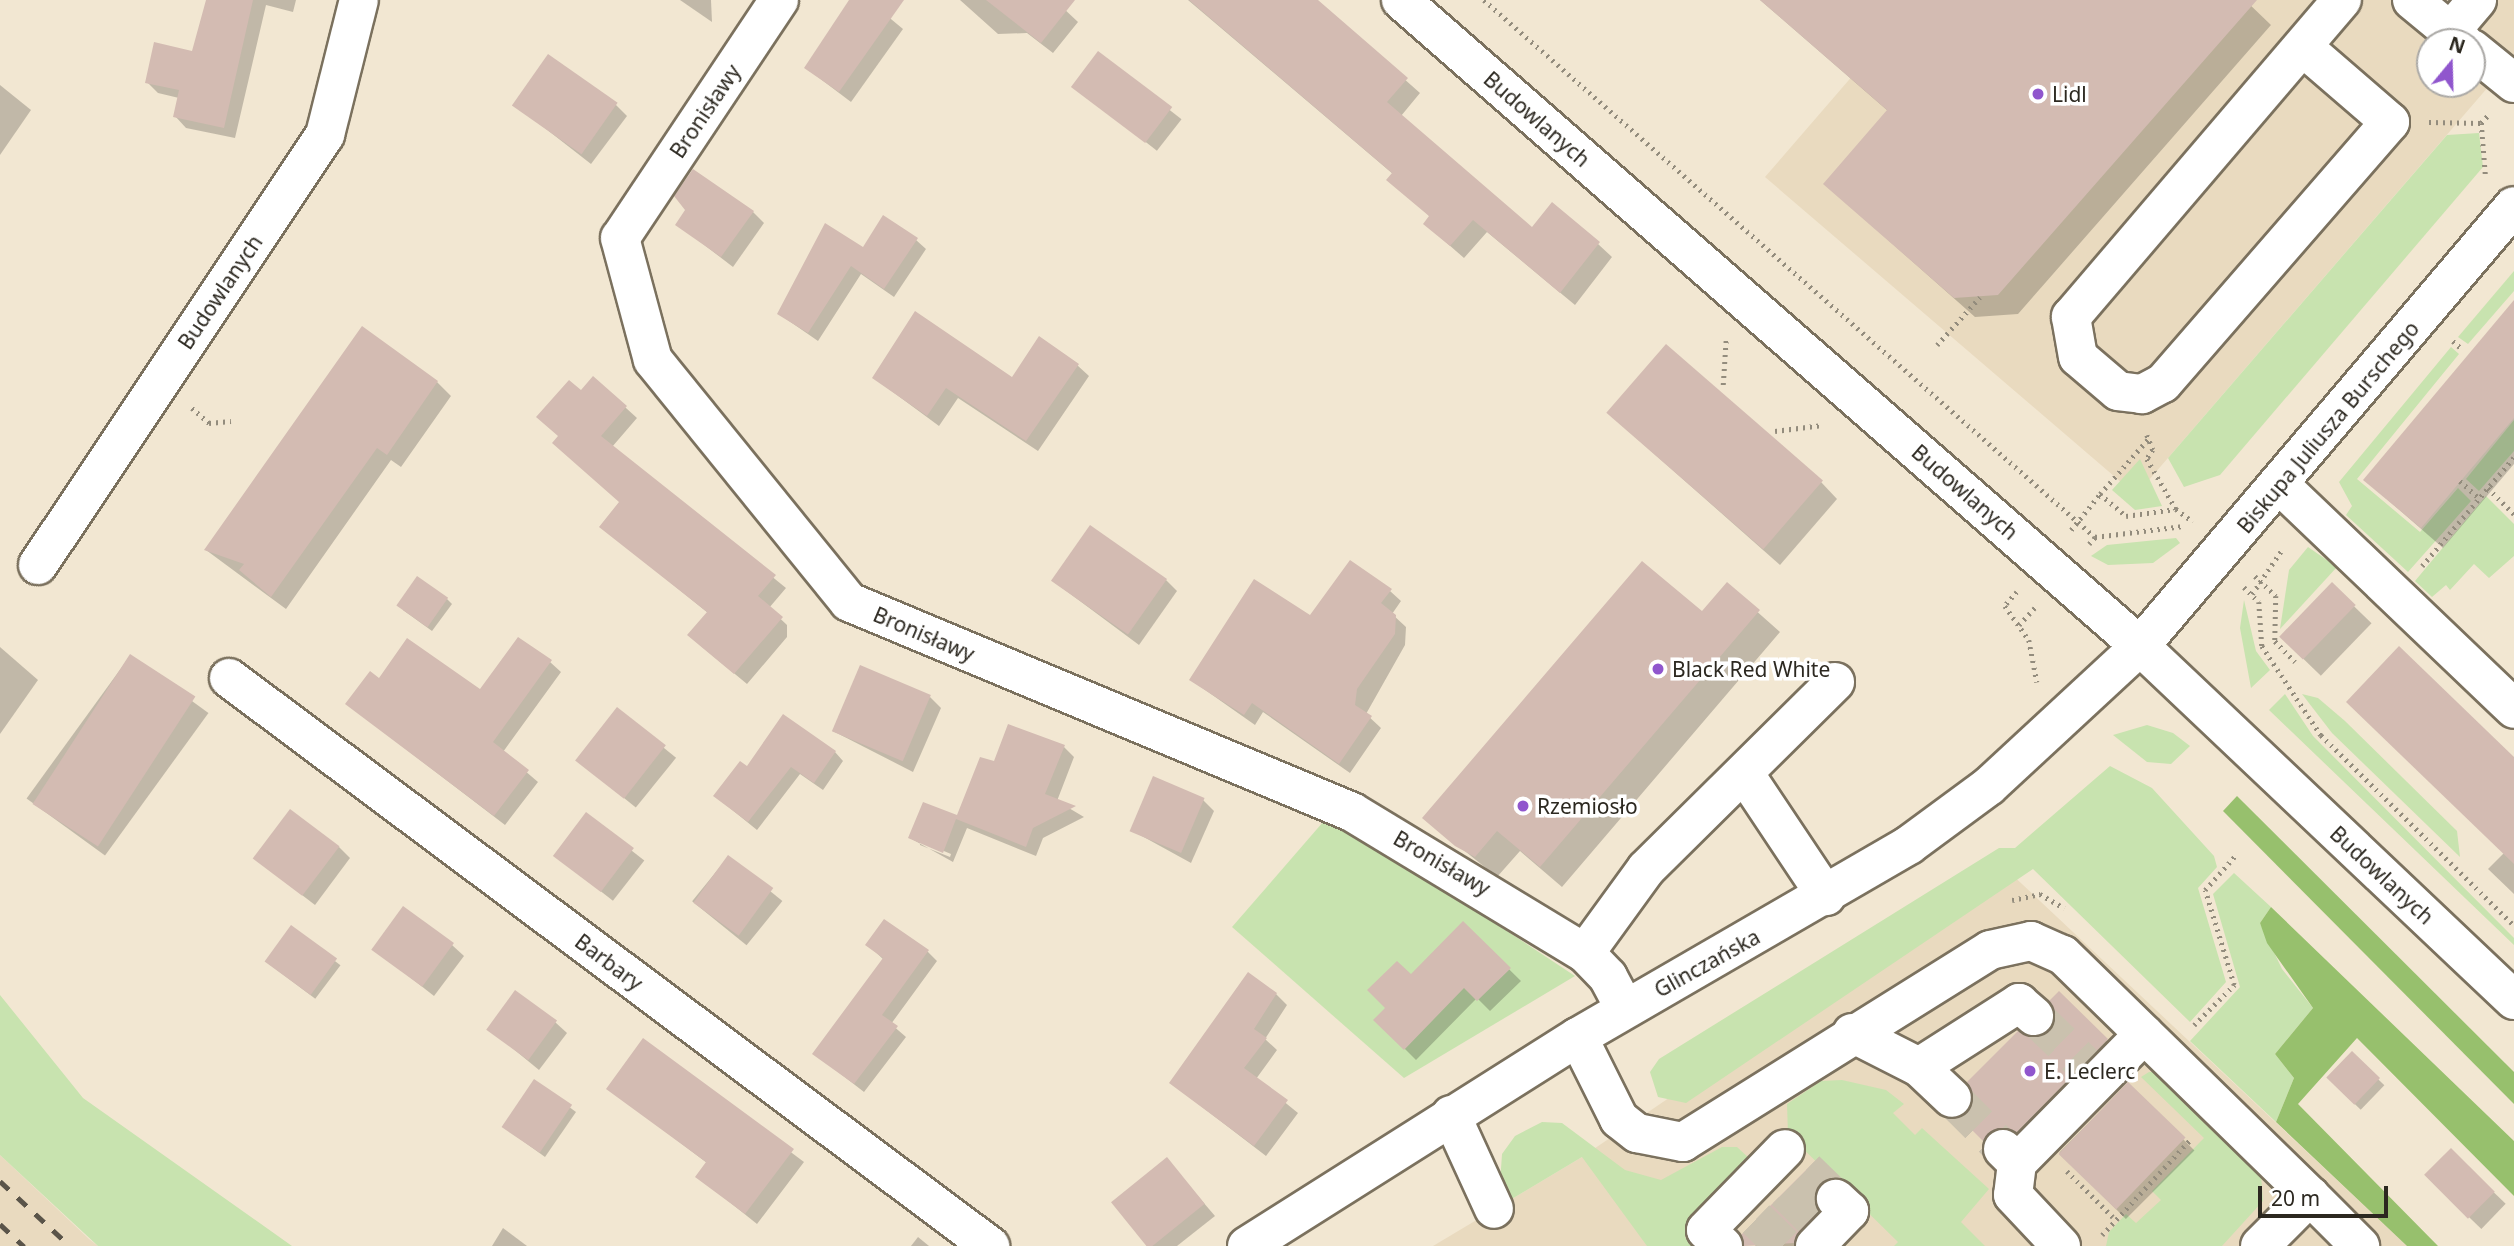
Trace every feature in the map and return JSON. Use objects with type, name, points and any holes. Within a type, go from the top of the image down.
[{"type":"street","name":"Budowlanych","points":[[37,565],[325,135],[359,0]]},
{"type":"street","name":"Bronisławy","points":[[779,0],[620,238],[653,360],[849,602],[1352,812],[1585,953],[1608,977],[1625,1009]]},
{"type":"street","name":"Budowlanych","points":[[1401,0],[2140,646],[2514,1000]]},
{"type":"street","points":[[2303,47],[2390,122],[2163,383],[2142,394],[2118,391],[2078,357],[2071,317],[2342,0]]},
{"type":"street","points":[[2412,0],[2446,28]]},
{"type":"street","points":[[2467,28],[2477,0]]},
{"type":"street","points":[[2486,69],[2506,93]]},
{"type":"street","name":"Biskupa Juliusza Burschego","points":[[2140,646],[2280,485],[2514,206]]},
{"type":"street","points":[[2280,485],[2395,598],[2514,709]]},
{"type":"street","name":"Glinczańska","points":[[1247,1246],[1577,1037],[1826,896],[1989,786],[2140,646]]},
{"type":"street","name":"Barbary","points":[[229,678],[990,1246]]},
{"type":"street","points":[[1585,953],[1646,869],[1836,682]]},
{"type":"street","points":[[1744,773],[1826,896]]},
{"type":"street","points":[[1577,1037],[1619,1119],[1637,1133],[1683,1142],[1742,1110],[1852,1033],[1990,950],[2031,941],[2063,955],[2360,1246]]},
{"type":"street","points":[[1919,1067],[2020,1003],[2034,1016]]},
{"type":"street","points":[[1852,1033],[1919,1067],[1952,1098]]},
{"type":"street","points":[[2061,1246],[2013,1195],[2010,1156],[2092,1072],[2144,1034]]},
{"type":"street","points":[[1723,1246],[1706,1230],[1746,1209],[1785,1170],[1742,1110]]},
{"type":"street","points":[[1451,1115],[1494,1209]]},
{"type":"street","points":[[2260,1246],[2310,1196]]},
{"type":"path","points":[[1484,0],[2095,537],[2180,530]]},
{"type":"path","points":[[2478,182],[2487,172],[2481,123],[2506,93]]},
{"type":"path","points":[[2390,122],[2481,123]]},
{"type":"path","points":[[1937,345],[1980,297]]},
{"type":"path","points":[[1723,386],[1726,334]]},
{"type":"path","points":[[2142,394],[2140,416],[2153,450],[2147,459],[2176,509],[2189,519],[2198,508]]},
{"type":"path","points":[[1775,431],[1831,424]]},
{"type":"path","points":[[2078,521],[2149,438]]},
{"type":"path","points":[[2395,598],[2514,457]]},
{"type":"path","points":[[2460,481],[2479,498]]},
{"type":"path","points":[[2488,488],[2514,514]]},
{"type":"path","points":[[2100,494],[2126,516],[2176,509]]},
{"type":"path","points":[[2295,662],[2275,641],[2276,596],[2261,581],[2252,594],[2259,602],[2262,646],[2307,716],[2514,925]]},
{"type":"path","points":[[2005,606],[2036,664],[2031,694]]},
{"type":"path","points":[[2100,1246],[2113,1217],[2192,1138],[2183,1129]]},
{"type":"path","points":[[2060,1165],[2113,1217]]},
{"type":"shaded area","points":[[1918,0],[2514,0],[2514,57],[2486,89],[2486,28],[2416,28],[2416,98],[2479,98],[2136,495],[1765,177]]},
{"type":"shaded area","points":[[2006,869],[2407,1246],[1433,1246],[1582,1157]]},
{"type":"shaded area","points":[[0,1155],[89,1239],[98,1246],[0,1246]]},
{"type":"green space","points":[[2479,133],[2483,167],[2220,475],[2184,487],[2168,458],[2447,135]]},
{"type":"green space","points":[[2514,271],[2514,291],[2468,344],[2458,337]]},
{"type":"green space","points":[[2451,347],[2459,354],[2357,479],[2420,532],[2458,488],[2471,501],[2408,572],[2346,515],[2352,506],[2339,482]]},
{"type":"green space","points":[[2514,420],[2514,451],[2479,491],[2466,479]]},
{"type":"green space","points":[[2140,459],[2162,506],[2135,510],[2112,490]]},
{"type":"green space","points":[[2486,496],[2514,524],[2514,556],[2489,578],[2474,564],[2450,590],[2446,585],[2432,597],[2415,581]]},
{"type":"green space","points":[[2176,538],[2180,543],[2153,563],[2108,565],[2091,556],[2107,545]]},
{"type":"green space","points":[[2308,547],[2337,567],[2280,629],[2289,570]]},
{"type":"green space","points":[[2244,600],[2256,651],[2270,670],[2251,688],[2240,628]]},
{"type":"green space","points":[[2285,694],[2313,736],[2514,938],[2514,945],[2269,710]]},
{"type":"green space","points":[[2302,694],[2318,698],[2345,721],[2457,831],[2460,857],[2332,733]]},
{"type":"green space","points":[[2147,725],[2173,733],[2190,746],[2171,764],[2147,762],[2113,735]]},
{"type":"green space","points":[[2110,766],[2152,788],[2214,856],[2217,867],[2198,888],[2226,982],[2190,1022],[2033,869],[1686,1103],[1658,1097],[1650,1072],[1659,1059],[1999,848],[2015,848]]},
{"type":"green space","points":[[2237,796],[2514,1072],[2514,1104],[2223,811]]},
{"type":"green space","points":[[1330,814],[1575,976],[1404,1078],[1232,927]]},
{"type":"green space","points":[[2234,873],[2271,907],[2260,923],[2282,969],[2313,1008],[2275,1054],[2294,1078],[2276,1122],[2190,1041],[2240,987],[2213,894]]},
{"type":"green space","points":[[2271,907],[2514,1141],[2514,1196],[2357,1038],[2298,1104],[2438,1246],[2407,1246],[2276,1122],[2294,1078],[2275,1054],[2313,1008],[2267,943],[2260,923]]},
{"type":"green space","points":[[0,995],[83,1098],[292,1246],[98,1246],[0,1155]]},
{"type":"green space","points":[[2149,1072],[2159,1072],[2261,1175],[2263,1201],[2222,1246],[2106,1246],[2109,1232],[2126,1214],[2136,1223],[2161,1200],[2152,1191],[2204,1138],[2141,1077]]},
{"type":"green space","points":[[1842,1080],[1886,1090],[1904,1104],[1893,1113],[1915,1135],[1922,1128],[1989,1189],[1961,1222],[1985,1246],[1894,1246],[1898,1242],[1788,1134],[1787,1104],[1821,1081]]},
{"type":"green space","points":[[1542,1122],[1562,1123],[1625,1170],[1661,1180],[1722,1147],[1737,1147],[1751,1160],[1745,1176],[1685,1237],[1693,1246],[1647,1246],[1582,1157],[1510,1200],[1500,1183],[1502,1154],[1515,1136]]},
{"type":"building","points":[[206,0],[253,0],[224,128],[173,117],[179,90],[145,83],[154,42],[192,51]]},
{"type":"building","points":[[849,0],[904,0],[839,92],[804,68]]},
{"type":"building","points":[[986,0],[1075,0],[1041,43]]},
{"type":"building","points":[[1189,0],[1318,0],[1408,78],[1387,102],[1532,227],[1552,202],[1600,242],[1560,293],[1473,220],[1450,246],[1423,224],[1429,216],[1386,180],[1392,173]]},
{"type":"building","name":"Lidl","points":[[1760,0],[2257,0],[1998,295],[1954,298],[1823,184],[1887,110]]},
{"type":"building","points":[[1098,51],[1172,107],[1145,143],[1071,87]]},
{"type":"building","points":[[548,54],[618,103],[581,154],[512,106]]},
{"type":"building","points":[[693,169],[754,211],[721,257],[675,225],[685,210],[674,196]]},
{"type":"building","points":[[883,215],[918,238],[884,289],[851,266],[808,333],[777,314],[825,223],[863,247]]},
{"type":"building","points":[[2514,300],[2514,418],[2421,528],[2363,480]]},
{"type":"building","points":[[915,311],[1012,377],[1039,336],[1079,364],[1026,441],[946,388],[927,416],[872,378]]},
{"type":"building","points":[[362,326],[438,381],[387,455],[377,448],[271,597],[239,570],[244,564],[204,550]]},
{"type":"building","points":[[1666,344],[1823,480],[1763,549],[1606,413]]},
{"type":"building","points":[[593,376],[627,406],[601,436],[776,575],[758,596],[783,617],[734,674],[687,635],[707,612],[599,527],[619,502],[552,443],[558,436],[536,417],[569,380],[581,390]]},
{"type":"building","points":[[1090,525],[1167,579],[1128,635],[1051,581]]},
{"type":"building","points":[[1350,560],[1392,589],[1381,603],[1396,615],[1395,634],[1357,689],[1355,705],[1372,716],[1339,764],[1252,703],[1244,715],[1189,680],[1254,579],[1310,615]]},
{"type":"building","points":[[1642,561],[1702,611],[1727,582],[1760,610],[1540,867],[1497,831],[1475,857],[1455,846],[1422,818]]},
{"type":"building","points":[[417,576],[448,598],[427,627],[396,605]]},
{"type":"building","points":[[2332,582],[2356,605],[2303,660],[2279,637]]},
{"type":"building","points":[[518,637],[552,660],[493,742],[529,770],[494,816],[345,704],[370,671],[379,678],[407,638],[480,689]]},
{"type":"building","points":[[2399,646],[2514,757],[2514,864],[2346,702]]},
{"type":"building","points":[[130,654],[195,696],[98,847],[33,804]]},
{"type":"building","points":[[860,665],[931,695],[903,761],[832,731]]},
{"type":"building","points":[[617,707],[666,745],[624,799],[575,761]]},
{"type":"building","points":[[783,714],[836,751],[814,783],[791,767],[748,822],[713,796],[740,761],[747,766]]},
{"type":"building","points":[[1008,724],[1065,745],[1045,794],[1076,806],[1033,828],[1026,847],[956,819],[943,853],[908,838],[923,802],[957,815],[980,757],[994,761]]},
{"type":"building","points":[[1153,776],[1205,798],[1181,853],[1130,831]]},
{"type":"building","points":[[290,809],[340,846],[302,896],[253,859]]},
{"type":"building","points":[[586,812],[634,848],[601,892],[553,856]]},
{"type":"building","points":[[728,855],[773,888],[739,936],[693,903]]},
{"type":"building","points":[[403,906],[454,943],[422,987],[371,950]]},
{"type":"building","points":[[884,919],[929,950],[882,1015],[898,1026],[854,1084],[812,1054],[883,958],[865,945]]},
{"type":"building","points":[[1463,921],[1511,968],[1477,1001],[1464,988],[1404,1050],[1373,1020],[1385,1008],[1367,990],[1397,961],[1411,974]]},
{"type":"building","points":[[291,925],[337,959],[311,995],[265,961]]},
{"type":"building","points":[[1248,972],[1277,993],[1254,1029],[1267,1038],[1244,1068],[1288,1100],[1254,1146],[1169,1083]]},
{"type":"building","points":[[515,990],[557,1021],[528,1060],[486,1030]]},
{"type":"building","points":[[2059,991],[2108,1039],[2017,1132],[1998,1128],[1983,1141],[1960,1118],[1973,1102],[1967,1082],[2018,1031],[2031,1038],[2050,1031],[2056,1019],[2049,1001]]},
{"type":"building","points":[[643,1038],[794,1149],[745,1214],[695,1177],[706,1162],[606,1089]]},
{"type":"building","points":[[2352,1051],[2380,1078],[2354,1105],[2326,1078]]},
{"type":"building","points":[[534,1079],[572,1105],[540,1153],[502,1127]]},
{"type":"building","points":[[2128,1082],[2186,1138],[2116,1210],[2059,1154]]},
{"type":"building","points":[[2451,1148],[2495,1192],[2468,1219],[2424,1175]]},
{"type":"building","points":[[1167,1157],[1205,1204],[1152,1246],[1146,1246],[1111,1202]]},
{"type":"building","points":[[1814,1162],[1830,1178],[1815,1194],[1818,1211],[1794,1243],[1744,1246],[1741,1235]]},
{"type":"tunnel","points":[[2034,1016],[2086,1066]]},
{"type":"tunnel","points":[[1952,1098],[2003,1149]]},
{"type":"tunnel","points":[[1806,1170],[1836,1199]]},
{"type":"tunnel","points":[[1785,1191],[1815,1221]]},
{"type":"tunnel","points":[[1756,1219],[1784,1246]]},
{"type":"railway","points":[[0,1181],[70,1246]]},
{"type":"railway","points":[[0,1224],[24,1246]]},
{"type":"place","name":"Lidl","points":[[2038,94]]},
{"type":"place","name":"Black Red White","points":[[1658,669]]},
{"type":"place","name":"Rzemiosło","points":[[1523,806]]},
{"type":"place","name":"E. Leclerc","points":[[2030,1071]]}]
